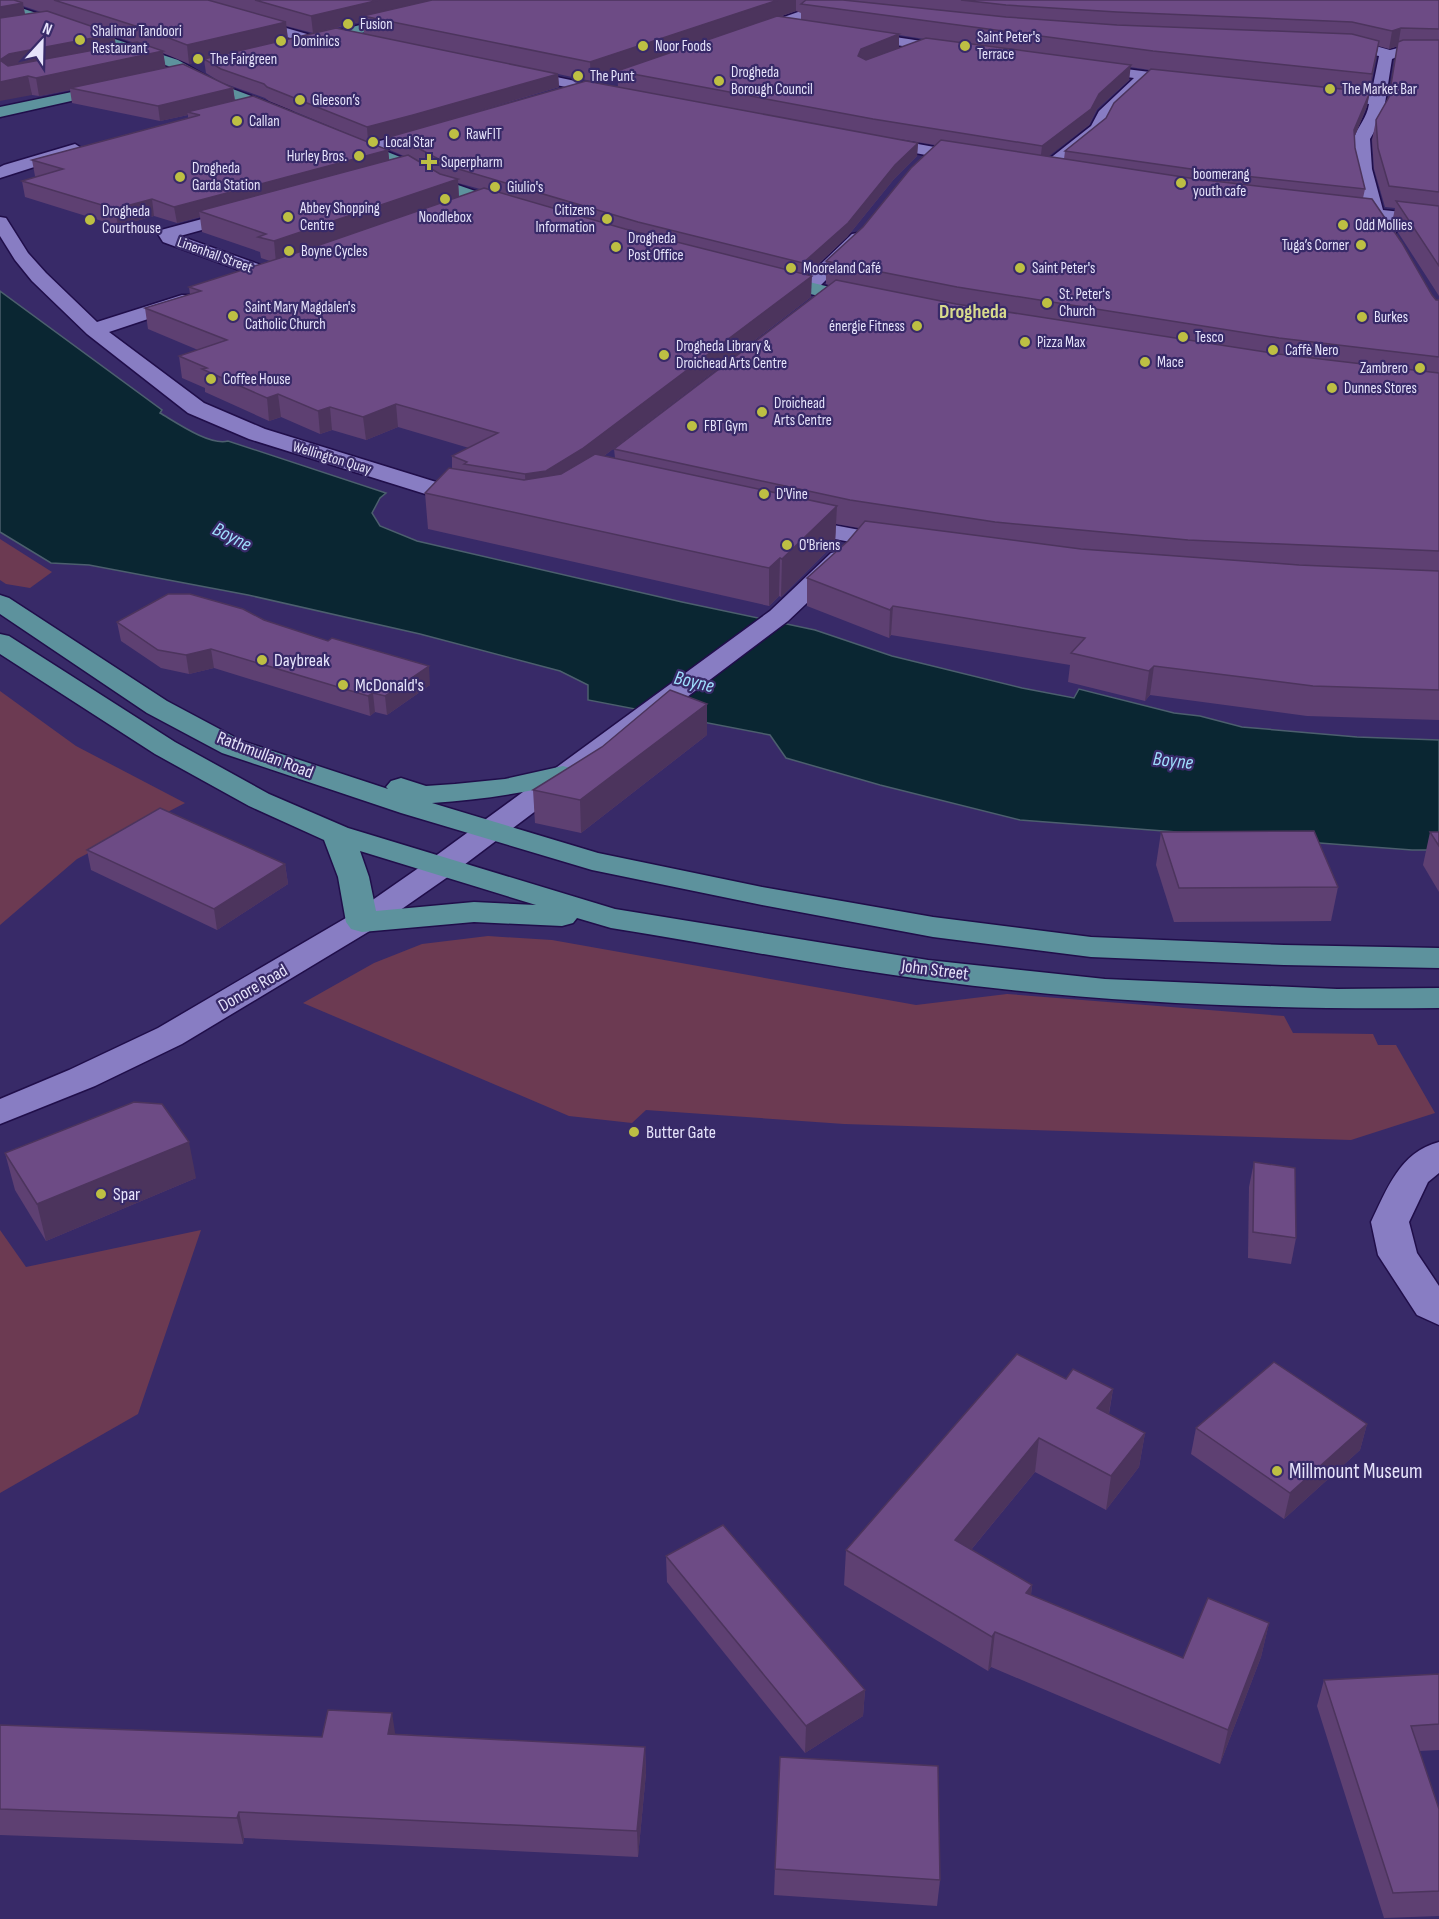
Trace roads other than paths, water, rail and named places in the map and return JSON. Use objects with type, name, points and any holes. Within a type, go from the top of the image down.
[{"type":"main road","points":[[279,48],[316,41],[386,21],[477,0]]},
{"type":"main road","points":[[0,5],[145,53],[178,76],[211,71],[217,88],[299,120]]},
{"type":"main road","points":[[296,49],[316,41]]},
{"type":"main road","points":[[0,112],[129,88],[0,119]]},
{"type":"main road","points":[[329,132],[412,167],[449,188],[526,213]]},
{"type":"main road","points":[[748,273],[818,296],[885,305]]},
{"type":"main road","name":"Rathmullan Road","points":[[0,603],[157,706],[232,747],[487,831]]},
{"type":"main road","name":"Rathmullan Road","points":[[0,642],[165,748],[259,800],[337,834],[441,867]]},
{"type":"main road","points":[[232,747],[291,750],[423,795],[505,788],[563,775]]},
{"type":"main road","points":[[487,831],[592,861],[762,896],[933,927],[1091,947],[1284,955],[1439,958]]},
{"type":"main road","points":[[337,834],[350,859],[357,885],[362,922],[474,912],[612,918]]},
{"type":"main road","name":"John Street","points":[[441,867],[612,918],[927,970],[1105,989],[1337,999],[1439,998]]},
{"type":"main road","points":[[1284,955],[1324,941],[1439,937]]},
{"type":"street","points":[[175,0],[316,41]]},
{"type":"street","points":[[742,36],[822,4],[841,11]]},
{"type":"street","points":[[21,27],[53,22]]},
{"type":"street","points":[[776,24],[810,29]]},
{"type":"street","points":[[844,34],[967,52]]},
{"type":"street","points":[[339,35],[372,42]]},
{"type":"street","points":[[1317,44],[1349,46],[1390,55]]},
{"type":"street","points":[[894,57],[922,46]]},
{"type":"street","points":[[1396,245],[1376,215],[1364,169],[1362,139],[1375,116],[1386,56],[1406,52],[1439,52]]},
{"type":"street","points":[[113,59],[145,53]]},
{"type":"street","points":[[1068,66],[1201,83]]},
{"type":"street","points":[[504,70],[634,97]]},
{"type":"street","points":[[1067,173],[1039,169],[1098,128],[1104,114],[1146,75]]},
{"type":"street","points":[[551,97],[619,78]]},
{"type":"street","points":[[1309,94],[1377,100]]},
{"type":"street","points":[[227,111],[260,103]]},
{"type":"street","points":[[366,149],[453,127]]},
{"type":"street","points":[[853,137],[990,161]]},
{"type":"street","points":[[0,174],[10,168],[95,144]]},
{"type":"street","points":[[917,167],[935,153]]},
{"type":"street","points":[[379,176],[412,167]]},
{"type":"street","points":[[459,208],[481,200]]},
{"type":"street","points":[[1318,208],[1439,220]]},
{"type":"street","name":"Linenhall Street","points":[[237,283],[274,272],[169,238],[167,234],[257,209]]},
{"type":"street","name":"Wellington Quay","points":[[0,222],[21,256],[39,277],[94,330],[195,408],[257,434],[332,459],[459,497],[492,502]]},
{"type":"street","points":[[818,296],[869,225]]},
{"type":"street","points":[[94,330],[203,294]]},
{"type":"street","points":[[767,518],[915,548]]},
{"type":"street","name":"Donore Road","points":[[0,1112],[82,1078],[170,1036],[362,922],[441,867],[772,620],[836,562],[857,538]]},
{"type":"street","points":[[1439,1154],[1413,1175],[1390,1222],[1398,1255],[1431,1305],[1439,1310]]},
{"type":"water","name":"Boyne","points":[[0,291],[162,410],[160,413],[194,433],[212,440],[228,441],[386,493],[380,498],[372,513],[380,526],[417,541],[815,630],[892,656],[1022,688],[1074,698],[1079,689],[1174,713],[1200,716],[1242,727],[1357,737],[1439,740],[1439,850],[1412,850],[1020,820],[880,785],[786,758],[770,735],[588,700],[588,685],[560,671],[420,634],[248,595],[89,565],[51,563],[0,532]]},
{"type":"place","name":"Fusion","points":[[348,24]]},
{"type":"place","name":"Shalimar Tandoori Restaurant","points":[[80,40]]},
{"type":"place","name":"Dominics","points":[[281,41]]},
{"type":"place","name":"Noor Foods","points":[[643,46]]},
{"type":"place","name":"Saint Peter's Terrace","points":[[965,46]]},
{"type":"place","name":"The Fairgreen","points":[[198,59]]},
{"type":"place","name":"The Punt","points":[[578,76]]},
{"type":"place","name":"Drogheda Borough Council","points":[[719,81]]},
{"type":"place","name":"The Market Bar","points":[[1330,89]]},
{"type":"place","name":"Gleeson’s","points":[[300,100]]},
{"type":"place","name":"Callan","points":[[237,121]]},
{"type":"place","name":"RawFIT","points":[[454,134]]},
{"type":"place","name":"Local Star","points":[[373,142]]},
{"type":"place","name":"Hurley Bros.","points":[[359,156]]},
{"type":"place","name":"Superpharm","points":[[429,162]]},
{"type":"place","name":"Drogheda Garda Station","points":[[180,177]]},
{"type":"place","name":"boomerang youth cafe","points":[[1181,183]]},
{"type":"place","name":"Giulio's","points":[[495,187]]},
{"type":"place","name":"Noodlebox","points":[[445,199]]},
{"type":"place","name":"Abbey Shopping Centre","points":[[288,217]]},
{"type":"place","name":"Citizens Information","points":[[607,219]]},
{"type":"place","name":"Drogheda Courthouse","points":[[90,220]]},
{"type":"place","name":"Odd Mollies","points":[[1343,225]]},
{"type":"place","name":"Tuga’s Corner","points":[[1361,245]]},
{"type":"place","name":"Drogheda Post Office","points":[[616,247]]},
{"type":"place","name":"Boyne Cycles","points":[[289,251]]},
{"type":"place","name":"Mooreland Café","points":[[791,268]]},
{"type":"place","name":"Saint Peter's","points":[[1020,268]]},
{"type":"place","name":"St. Peter's Church","points":[[1047,303]]},
{"type":"place","name":"Saint Mary Magdalen's Catholic Church","points":[[233,316]]},
{"type":"place","name":"Burkes","points":[[1362,317]]},
{"type":"place","name":"énergie Fitness","points":[[917,326]]},
{"type":"place","name":"Tesco","points":[[1183,337]]},
{"type":"place","name":"Pizza Max","points":[[1025,342]]},
{"type":"place","name":"Caffè Nero","points":[[1273,350]]},
{"type":"place","name":"Drogheda Library & Droichead Arts Centre","points":[[664,355]]},
{"type":"place","name":"Mace","points":[[1145,362]]},
{"type":"place","name":"Zambrero","points":[[1420,368]]},
{"type":"place","name":"Coffee House","points":[[211,379]]},
{"type":"place","name":"Dunnes Stores","points":[[1332,388]]},
{"type":"place","name":"Droichead Arts Centre","points":[[762,412]]},
{"type":"place","name":"FBT Gym","points":[[692,426]]},
{"type":"place","name":"D'Vine","points":[[764,494]]},
{"type":"place","name":"O'Briens","points":[[787,545]]},
{"type":"place","name":"Daybreak","points":[[262,660]]},
{"type":"place","name":"McDonald's","points":[[343,685]]},
{"type":"place","name":"Butter Gate","points":[[634,1132]]},
{"type":"place","name":"Spar","points":[[101,1194]]},
{"type":"place","name":"Millmount Museum","points":[[1277,1471]]},
{"type":"district","name":"Drogheda","points":[[973,312]]}]
